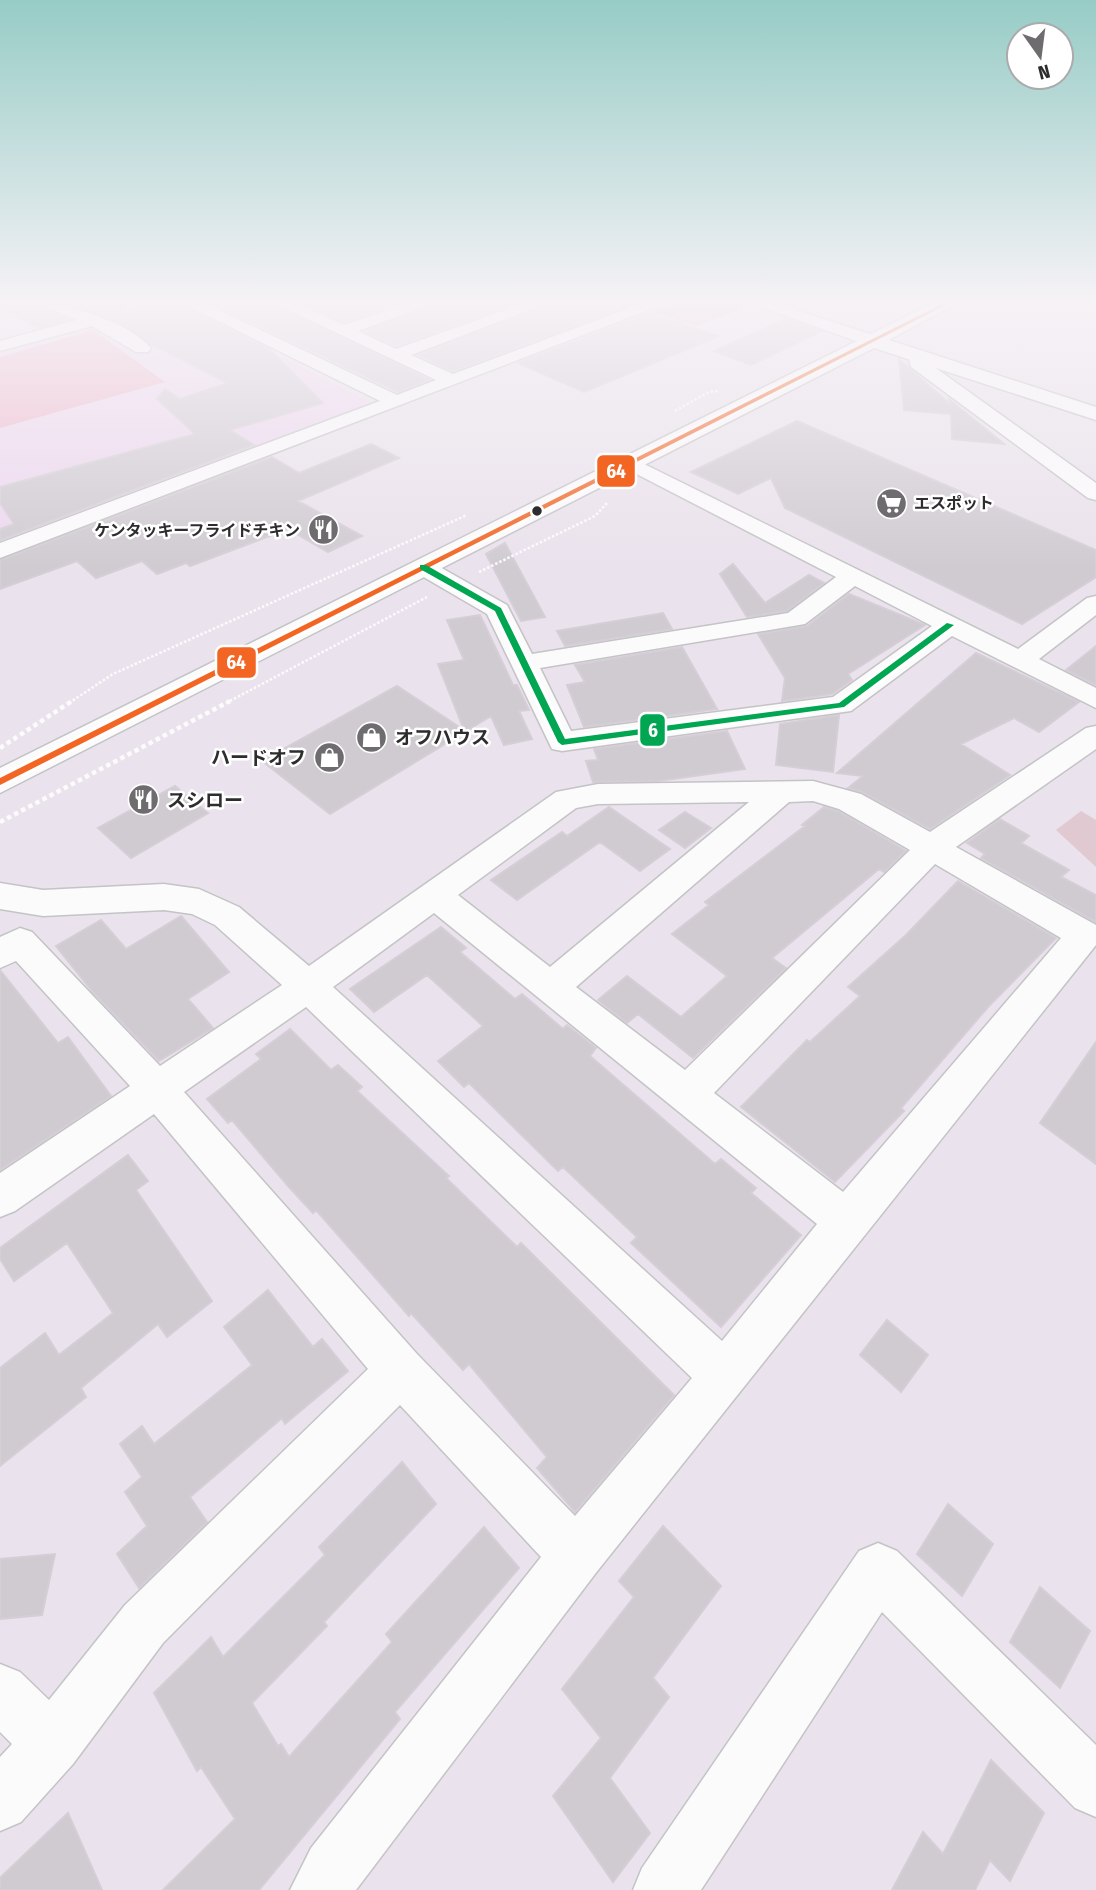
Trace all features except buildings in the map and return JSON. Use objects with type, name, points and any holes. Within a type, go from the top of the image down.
[{"type":"main road","points":[[0,782],[774,392]]},
{"type":"main road","points":[[1030,392],[1096,414]]},
{"type":"street","points":[[376,392],[394,401]]},
{"type":"street","points":[[0,551],[418,392]]},
{"type":"street","points":[[957,392],[1096,493]]},
{"type":"street","points":[[630,463],[1096,699]]},
{"type":"street","points":[[423,567],[498,610],[562,742],[841,705],[950,625]]},
{"type":"street","points":[[524,663],[796,619],[853,576]]},
{"type":"street","points":[[1021,660],[1096,603]]},
{"type":"street","points":[[687,1094],[932,848],[1096,735]]},
{"type":"street","points":[[0,1197],[308,986],[567,799],[598,794],[813,791],[850,801],[1084,935],[846,1221],[725,1376],[576,1555],[341,1859],[321,1890]]},
{"type":"street","points":[[551,987],[781,792]]},
{"type":"street","points":[[433,894],[846,1221]]},
{"type":"street","points":[[0,896],[43,903],[164,897],[199,902],[227,916],[308,986],[725,1376]]},
{"type":"street","points":[[0,954],[20,942],[157,1089],[400,1371],[576,1555]]},
{"type":"street","points":[[0,1801],[51,1742],[144,1624],[400,1371]]},
{"type":"street","points":[[664,1890],[878,1570],[1096,1787]]},
{"type":"street","points":[[0,1692],[51,1742]]},
{"type":"path","points":[[668,415],[714,392]]},
{"type":"path","points":[[0,822],[453,583],[516,557],[595,516],[611,498]]},
{"type":"path","points":[[0,748],[113,674],[470,513]]},
{"type":"shaded area","points":[[0,392],[351,392],[372,403],[0,545]]},
{"type":"shaded area","points":[[0,392],[128,392],[0,428]]},
{"type":"shaded area","points":[[1081,811],[1096,820],[1096,867],[1056,830]]},
{"type":"transit line","name":"64","points":[[0,782],[771,392]]},
{"type":"transit line","name":"6","points":[[423,567],[498,610],[562,742],[841,705],[950,625]]},
{"type":"place","name":"エスポット","points":[[891,503]]},
{"type":"place","name":"ケンタッキーフライドチキン","points":[[323,530]]},
{"type":"place","name":"オフハウス","points":[[372,737]]},
{"type":"place","name":"ハードオフ","points":[[329,757]]},
{"type":"place","name":"スシロー","points":[[144,800]]}]
